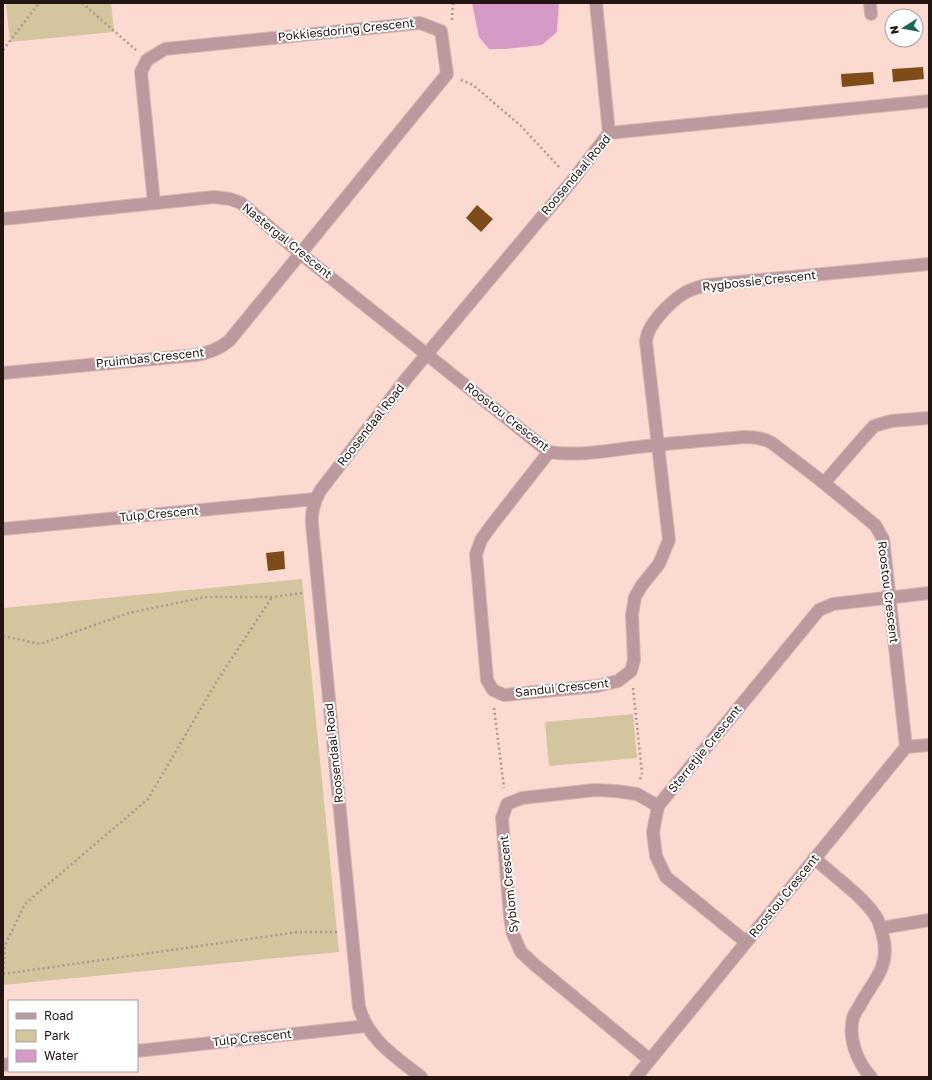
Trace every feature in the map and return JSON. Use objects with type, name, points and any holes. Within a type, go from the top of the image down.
[{"type":"street","points":[[596,3],[610,133]]},
{"type":"street","name":"Pokkiesdoring Crescent","points":[[147,60],[165,49],[420,23],[441,31],[447,74]]},
{"type":"street","points":[[147,60],[141,72],[154,203]]},
{"type":"street","points":[[301,254],[447,74]]},
{"type":"street","name":"Roosendaal Road","points":[[421,1077],[373,1036],[366,1026],[359,1007],[311,517],[315,499],[402,385],[572,181],[610,133],[929,101]]},
{"type":"street","name":"Nastergal Crescent","points":[[3,219],[214,197],[230,199],[241,203],[301,254],[427,355]]},
{"type":"street","name":"Pruimbas Crescent","points":[[3,373],[196,355],[214,351],[229,341],[301,254]]},
{"type":"street","name":"Rygbossie Crescent","points":[[658,444],[646,337],[663,312],[684,293],[707,285],[929,264]]},
{"type":"street","name":"Roostou Crescent","points":[[427,355],[549,452],[578,454],[658,444],[745,437],[765,439],[824,483],[875,525],[880,532],[884,547],[906,747],[636,1077]]},
{"type":"street","points":[[824,483],[874,426],[891,421],[929,418]]},
{"type":"street","points":[[631,671],[634,660],[635,644],[632,615],[635,597],[642,585],[659,564],[669,540],[658,444]]},
{"type":"street","points":[[493,690],[487,680],[476,554],[481,540],[491,526],[549,452]]},
{"type":"street","name":"Tulp Crescent","points":[[3,529],[315,499]]},
{"type":"street","name":"Sterretjie Crescent","points":[[746,942],[666,877],[656,856],[653,832],[658,806],[819,610],[833,604],[929,593]]},
{"type":"street","name":"Sandui Crescent","points":[[493,690],[504,695],[597,686],[618,682],[631,671]]},
{"type":"street","points":[[906,747],[929,745]]},
{"type":"street","points":[[507,804],[522,798],[595,790],[637,794],[658,806]]},
{"type":"street","name":"Syblom Crescent","points":[[507,804],[502,818],[510,917],[513,934],[521,952],[650,1060]]},
{"type":"street","points":[[814,858],[858,897],[875,915],[881,928],[886,950],[884,964],[878,978],[864,997],[853,1017],[852,1032],[855,1051],[864,1069],[871,1077]]},
{"type":"street","points":[[881,928],[929,920]]},
{"type":"street","name":"Tulp Crescent","points":[[138,1050],[366,1026]]},
{"type":"path","points":[[3,50],[40,3]]},
{"type":"path","points":[[82,3],[147,60]]},
{"type":"path","points":[[447,74],[473,85],[521,126],[572,181]]},
{"type":"path","points":[[3,636],[40,644],[130,613],[205,597],[272,597],[318,591]]},
{"type":"path","points":[[272,597],[217,681],[148,799],[25,904],[5,945],[3,974],[298,932],[351,932]]},
{"type":"path","points":[[631,671],[642,773],[637,794]]},
{"type":"path","points":[[493,690],[503,785],[507,804]]},
{"type":"green space","points":[[6,3],[111,3],[114,32],[10,42]]},
{"type":"green space","points":[[302,579],[339,952],[3,985],[3,608]]},
{"type":"green space","points":[[633,714],[637,758],[549,766],[545,722]]},
{"type":"water","points":[[472,3],[559,3],[557,32],[542,45],[506,49],[489,49],[479,37]]},
{"type":"building","points":[[923,67],[924,79],[893,82],[892,69]]},
{"type":"building","points":[[873,72],[874,84],[842,87],[841,74]]},
{"type":"building","points":[[477,205],[493,219],[481,232],[466,218]]},
{"type":"building","points":[[284,551],[285,569],[268,571],[266,553]]}]
